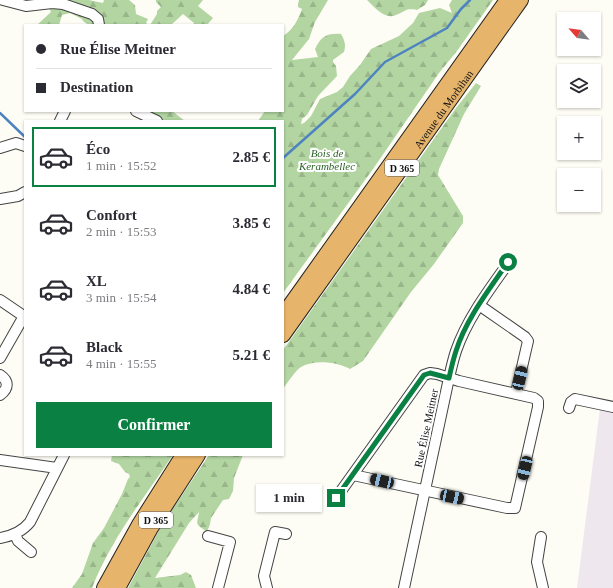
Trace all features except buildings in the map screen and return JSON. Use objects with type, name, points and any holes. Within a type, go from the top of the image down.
[{"type":"highway","name":"Avenue du Morbihan","points":[[284,314],[507,0]]},
{"type":"highway","name":"Avenue du Morbihan","points":[[284,334],[521,0]]},
{"type":"highway","name":"D 365","points":[[104,588],[140,523],[183,456]]},
{"type":"highway","name":"D 365","points":[[118,588],[155,523],[197,456]]},
{"type":"street","points":[[3,0],[26,6],[52,3],[63,4],[92,14],[98,19],[99,24]]},
{"type":"street","points":[[138,112],[155,120]]},
{"type":"street","points":[[0,148],[16,143],[24,146]]},
{"type":"street","points":[[0,199],[18,196],[24,193]]},
{"type":"street","name":"Rue Élise Meitner","points":[[404,588],[449,378],[458,345],[479,305],[508,262]]},
{"type":"street","points":[[0,300],[24,316],[0,358]]},
{"type":"street","points":[[479,305],[525,337],[528,341],[516,393]]},
{"type":"street","points":[[336,498],[424,375],[430,373],[516,393],[534,398],[538,401],[537,415],[515,508],[507,508],[353,475]]},
{"type":"street","points":[[0,375],[8,382],[5,391],[0,394]]},
{"type":"street","points":[[569,408],[571,402],[575,399],[613,407]]},
{"type":"street","points":[[0,538],[15,534],[22,530],[30,522],[63,456]]},
{"type":"street","points":[[0,460],[57,468]]},
{"type":"street","points":[[267,588],[264,576],[275,532],[286,534]]},
{"type":"street","points":[[15,534],[18,541],[31,552]]},
{"type":"street","points":[[208,536],[230,542],[218,588]]},
{"type":"street","points":[[541,537],[537,562],[543,588]]},
{"type":"shaded area","points":[[600,408],[613,411],[613,588],[577,588]]},
{"type":"green space","points":[[52,0],[89,0],[103,3],[104,0],[129,0],[135,5],[136,14],[148,19],[146,23],[148,24],[87,24],[82,19],[70,13],[62,15],[59,24],[38,24],[51,12],[49,8]]},
{"type":"green space","points":[[156,0],[203,0],[198,6],[213,18],[208,24],[194,24],[183,14],[172,24],[151,24],[157,14],[157,11],[161,7]]},
{"type":"green space","name":"Bois de Kerambellec","points":[[299,0],[328,0],[315,22],[309,39],[292,60],[318,57],[315,49],[319,41],[331,34],[341,34],[345,45],[344,52],[333,60],[336,66],[337,76],[318,96],[307,115],[302,119],[301,124],[311,116],[320,99],[337,92],[343,87],[371,49],[399,36],[413,23],[419,13],[440,8],[452,13],[449,5],[452,0],[493,0],[457,51],[439,73],[373,169],[284,292],[284,120],[259,120],[264,112],[284,112],[284,36],[292,28],[299,17],[302,9],[298,7]]},
{"type":"green space","points":[[367,0],[428,0],[425,5],[417,10],[408,10],[400,14],[388,16],[380,12]]},
{"type":"green space","points":[[476,83],[481,86],[464,114],[439,169],[438,175],[463,216],[463,223],[434,264],[411,292],[363,361],[350,369],[326,362],[313,363],[301,367],[284,388],[284,349],[456,108]]},
{"type":"green space","points":[[143,112],[173,112],[184,120],[159,120]]},
{"type":"green space","points":[[112,456],[172,456],[118,536],[92,588],[72,588],[82,574],[93,543],[104,528],[130,477],[119,464],[111,461]]},
{"type":"green space","points":[[208,456],[243,456],[234,478],[233,491],[229,499],[223,500],[211,518],[207,532],[197,524],[199,512],[189,523],[155,578],[180,575],[186,572],[191,575],[196,588],[128,588],[162,525]]},
{"type":"waterway","points":[[284,157],[355,94],[385,62],[447,28],[461,9],[470,0]]},
{"type":"waterway","points":[[0,113],[24,136]]},
{"type":"route","points":[[336,498],[424,375],[430,373],[449,378],[456,350],[469,322],[508,262]]}]
